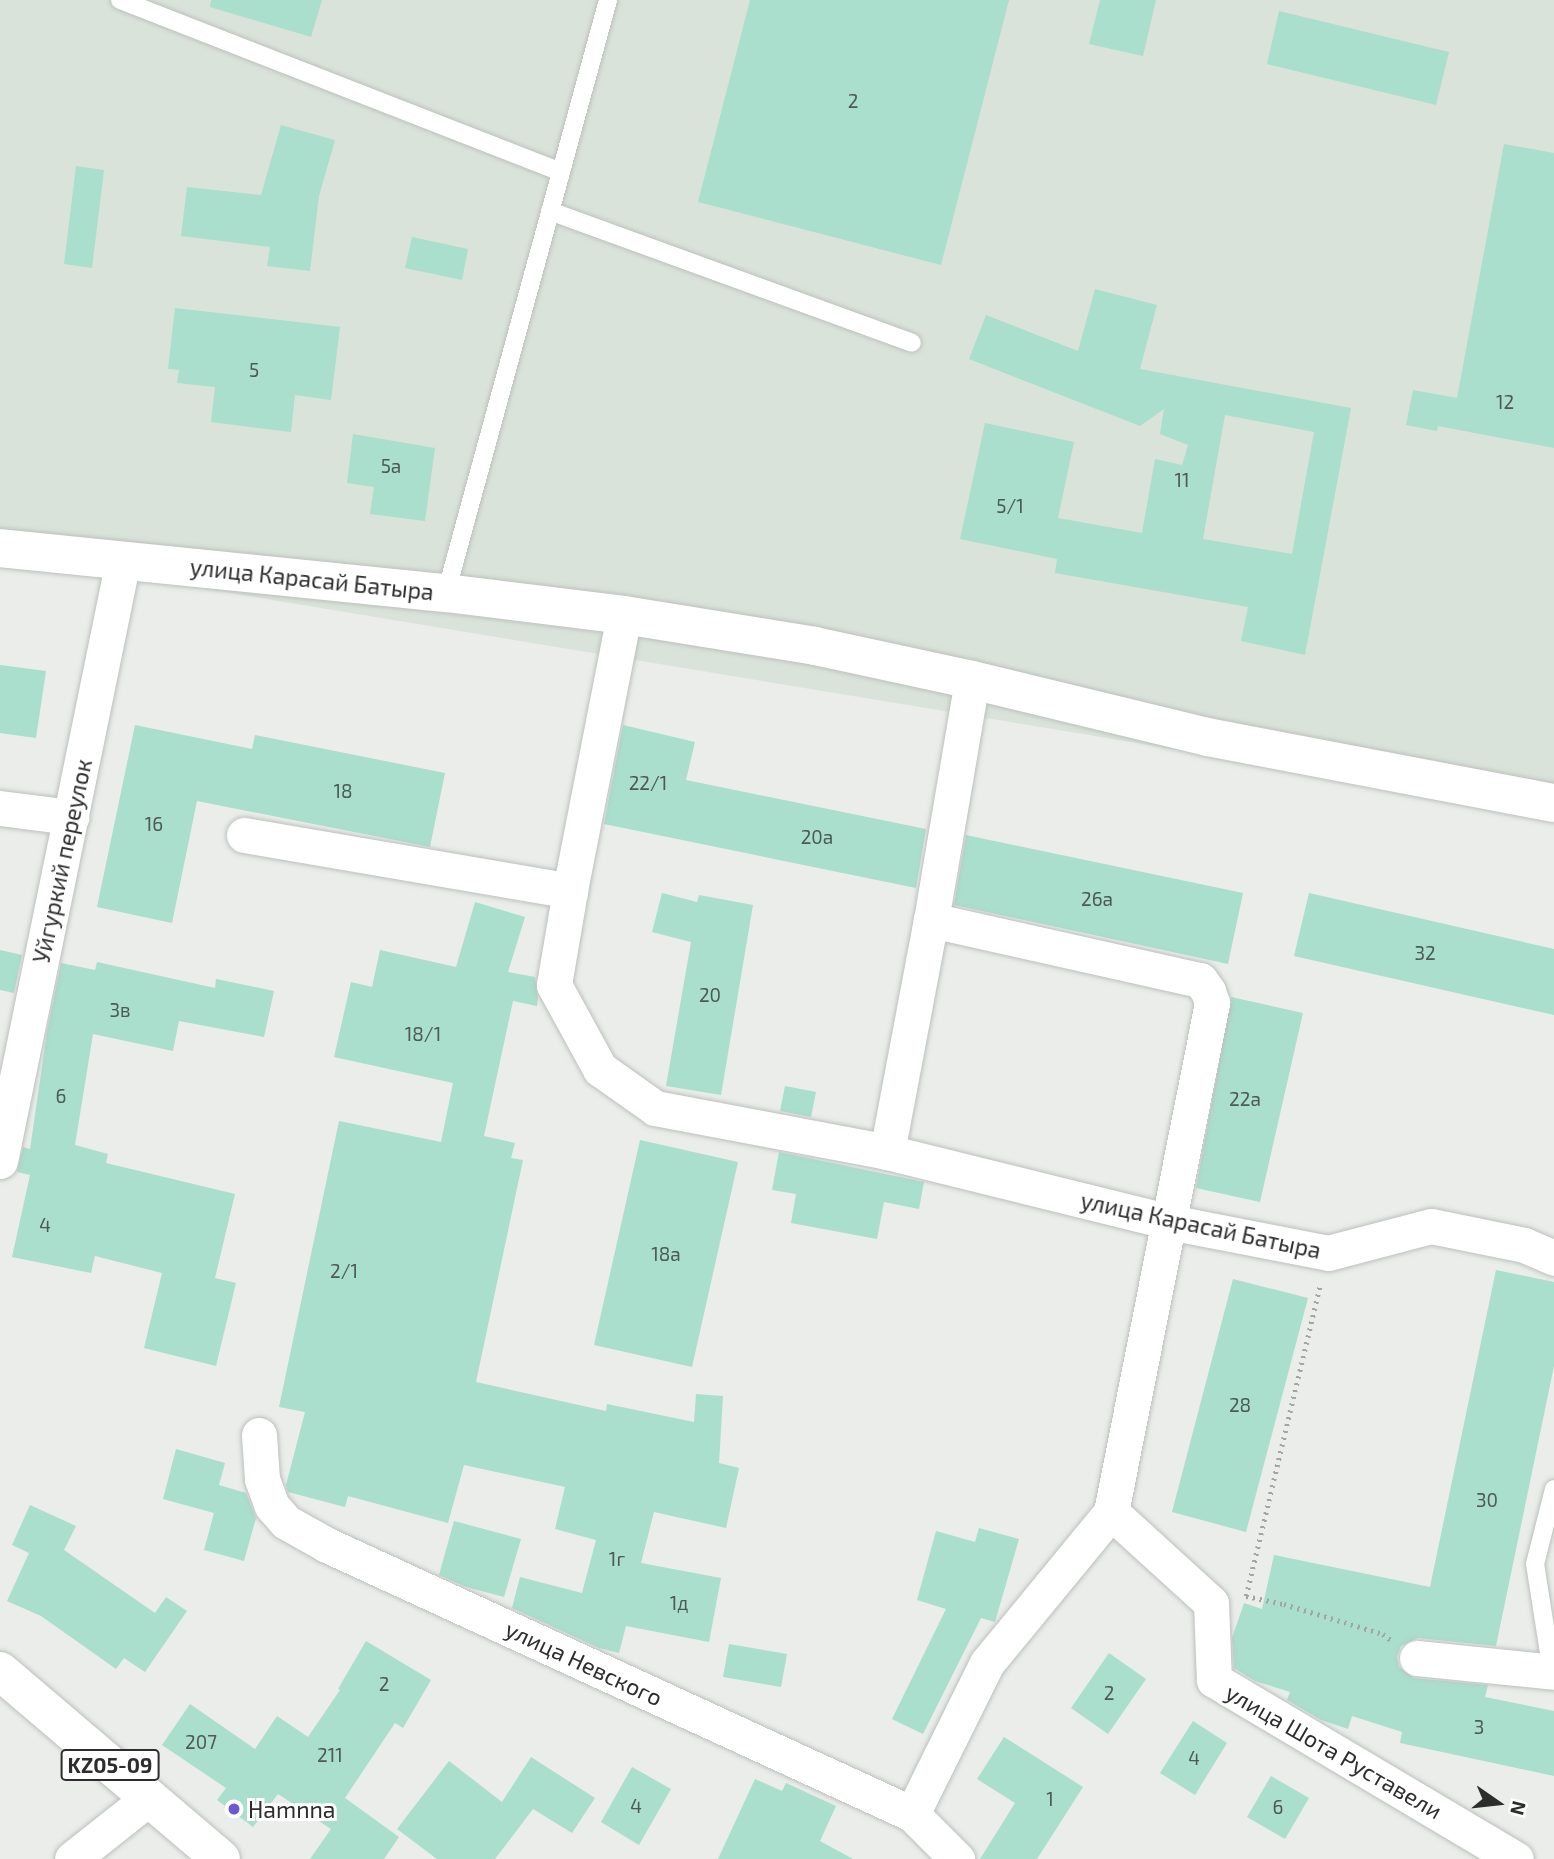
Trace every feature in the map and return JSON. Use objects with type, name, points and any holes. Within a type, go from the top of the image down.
[{"type":"main road","name":"улица Карасай Батыра","points":[[0,548],[446,593],[624,615],[815,646],[972,680],[1207,737],[1554,803]]},
{"type":"main road","name":"KZ05-09","points":[[0,1671],[221,1859]]},
{"type":"street","name":"Уйгуркий переулок","points":[[0,1161],[123,560]]},
{"type":"street","name":"улица Карасай Батыра","points":[[624,615],[554,985],[600,1069],[655,1108],[887,1152],[1169,1222],[1328,1254],[1431,1226],[1524,1245],[1554,1258]]},
{"type":"street","points":[[887,1152],[931,920],[972,680]]},
{"type":"street","points":[[0,808],[71,817]]},
{"type":"street","points":[[244,835],[570,891]]},
{"type":"street","points":[[912,1814],[987,1663],[1111,1512],[1212,1003],[1200,980],[931,920]]},
{"type":"street","name":"улица Невского","points":[[259,1435],[262,1479],[272,1506],[286,1522],[327,1545],[912,1814],[957,1859]]},
{"type":"street","points":[[1111,1512],[1211,1603]]},
{"type":"street","name":"улица Шота Руставели","points":[[1211,1603],[1214,1680],[1516,1859]]},
{"type":"street","points":[[1417,1658],[1553,1672]]},
{"type":"street","points":[[72,1859],[149,1798]]},
{"type":"lane","points":[[120,0],[561,172]]},
{"type":"lane","points":[[446,593],[608,0]]},
{"type":"lane","points":[[550,211],[912,343]]},
{"type":"lane","points":[[1553,1672],[1535,1564],[1554,1489]]},
{"type":"path","points":[[1246,1596],[1328,1254]]},
{"type":"path","points":[[1211,1603],[1246,1596],[1284,1604],[1383,1634],[1417,1658]]},
{"type":"shaded area","points":[[0,0],[1554,0],[1554,812],[0,555]]},
{"type":"building","points":[[211,0],[322,0],[311,37],[210,7]]},
{"type":"building","points":[[750,0],[1009,0],[941,265],[698,202]]},
{"type":"building","points":[[1100,0],[1156,0],[1143,56],[1089,44]]},
{"type":"building","points":[[1279,11],[1449,52],[1436,105],[1267,64]]},
{"type":"building","points":[[281,125],[335,140],[319,196],[310,271],[267,266],[270,247],[181,236],[187,187],[261,195]]},
{"type":"building","points":[[1504,144],[1554,153],[1554,448],[1438,426],[1437,431],[1406,425],[1413,390],[1457,398]]},
{"type":"building","points":[[76,166],[104,170],[92,268],[64,264]]},
{"type":"building","points":[[412,237],[468,249],[462,280],[405,268]]},
{"type":"building","points":[[1095,289],[1157,305],[1140,369],[1351,408],[1305,655],[1241,641],[1248,607],[1055,573],[1057,559],[960,539],[985,423],[1074,442],[1058,518],[1142,533],[1155,459],[1182,465],[1188,445],[1160,434],[1164,409],[1140,426],[969,359],[986,315],[1078,351]],"holes":[[[1225,415],[1314,432],[1292,554],[1203,539]]]},
{"type":"building","points":[[175,308],[340,327],[331,400],[295,395],[291,432],[211,422],[215,387],[177,383],[179,370],[168,369]]},
{"type":"building","points":[[353,434],[435,448],[425,521],[370,514],[374,487],[347,483]]},
{"type":"building","points":[[0,665],[46,671],[36,738],[0,733]]},
{"type":"building","points":[[135,725],[252,749],[255,735],[445,773],[430,847],[197,801],[172,923],[97,907]]},
{"type":"building","points":[[623,725],[695,742],[686,780],[926,829],[916,888],[604,824]]},
{"type":"building","points":[[966,835],[1243,893],[1228,964],[954,905]]},
{"type":"building","points":[[662,893],[697,902],[699,895],[753,905],[721,1095],[666,1086],[691,942],[652,932]]},
{"type":"building","points":[[1309,893],[1554,949],[1554,1015],[1294,956]]},
{"type":"building","points":[[475,902],[525,917],[508,972],[535,977],[538,998],[537,1006],[513,1001],[484,1136],[515,1143],[511,1158],[523,1160],[476,1382],[606,1411],[607,1404],[694,1422],[696,1394],[723,1396],[719,1463],[739,1468],[726,1528],[654,1512],[641,1563],[721,1578],[709,1642],[626,1626],[619,1653],[599,1648],[512,1608],[520,1577],[582,1593],[596,1540],[555,1529],[565,1487],[464,1465],[448,1523],[348,1496],[345,1507],[288,1492],[286,1485],[305,1412],[279,1407],[339,1121],[441,1142],[453,1083],[334,1057],[351,982],[372,987],[380,950],[456,967]]},
{"type":"building","points":[[0,950],[22,955],[14,993],[0,990]]},
{"type":"building","points":[[97,962],[215,988],[216,979],[274,991],[264,1037],[179,1021],[173,1051],[93,1034],[75,1145],[108,1154],[106,1163],[235,1194],[215,1278],[236,1283],[216,1366],[144,1348],[162,1273],[95,1256],[91,1273],[12,1257],[30,1175],[17,1172],[23,1147],[30,1149],[47,1032],[61,963],[95,970]]},
{"type":"building","points":[[1231,997],[1303,1013],[1260,1202],[1196,1188]]},
{"type":"building","points":[[785,1086],[816,1092],[811,1117],[780,1111]]},
{"type":"building","points":[[640,1140],[738,1162],[692,1367],[594,1345]]},
{"type":"building","points":[[779,1152],[924,1182],[919,1209],[884,1202],[877,1239],[791,1223],[796,1194],[772,1190]]},
{"type":"building","points":[[1496,1270],[1554,1282],[1554,1366],[1496,1646],[1418,1638],[1401,1646],[1397,1657],[1399,1667],[1414,1678],[1488,1685],[1485,1697],[1554,1711],[1554,1776],[1400,1743],[1402,1732],[1352,1716],[1348,1729],[1321,1720],[1287,1700],[1290,1692],[1255,1681],[1234,1668],[1232,1638],[1244,1603],[1262,1609],[1274,1555],[1430,1587]]},
{"type":"building","points":[[1233,1279],[1308,1298],[1246,1532],[1172,1512]]},
{"type":"building","points":[[176,1449],[225,1463],[219,1485],[246,1493],[256,1518],[244,1561],[204,1550],[214,1513],[163,1499]]},
{"type":"building","points":[[30,1505],[76,1526],[64,1550],[155,1613],[166,1597],[187,1611],[145,1672],[124,1658],[116,1669],[41,1616],[7,1601],[29,1553],[12,1545]]},
{"type":"building","points":[[454,1521],[521,1539],[504,1597],[466,1587],[439,1575]]},
{"type":"building","points":[[979,1528],[1019,1539],[995,1622],[981,1618],[923,1734],[892,1719],[946,1609],[917,1600],[936,1531],[975,1542]]},
{"type":"building","points":[[366,1641],[431,1680],[403,1728],[395,1723],[345,1798],[399,1837],[384,1859],[310,1859],[331,1829],[278,1794],[253,1827],[217,1800],[226,1788],[162,1745],[190,1704],[255,1749],[277,1716],[308,1737],[340,1690],[338,1689]]},
{"type":"building","points":[[729,1644],[787,1654],[781,1687],[723,1677]]},
{"type":"building","points":[[1109,1653],[1146,1679],[1108,1734],[1071,1708]]},
{"type":"building","points":[[1193,1721],[1227,1743],[1195,1795],[1160,1773]]},
{"type":"building","points":[[1004,1737],[1083,1787],[1037,1859],[980,1859],[1015,1803],[977,1779]]},
{"type":"building","points":[[531,1757],[595,1798],[572,1833],[533,1809],[495,1859],[437,1859],[397,1829],[449,1761],[502,1802]]},
{"type":"building","points":[[632,1767],[671,1789],[639,1845],[601,1822]]},
{"type":"building","points":[[1271,1776],[1309,1798],[1285,1839],[1247,1817]]},
{"type":"building","points":[[755,1779],[782,1791],[786,1783],[836,1806],[820,1841],[853,1859],[718,1859]]},
{"type":"place","name":"Hamnna","points":[[234,1809]]}]
